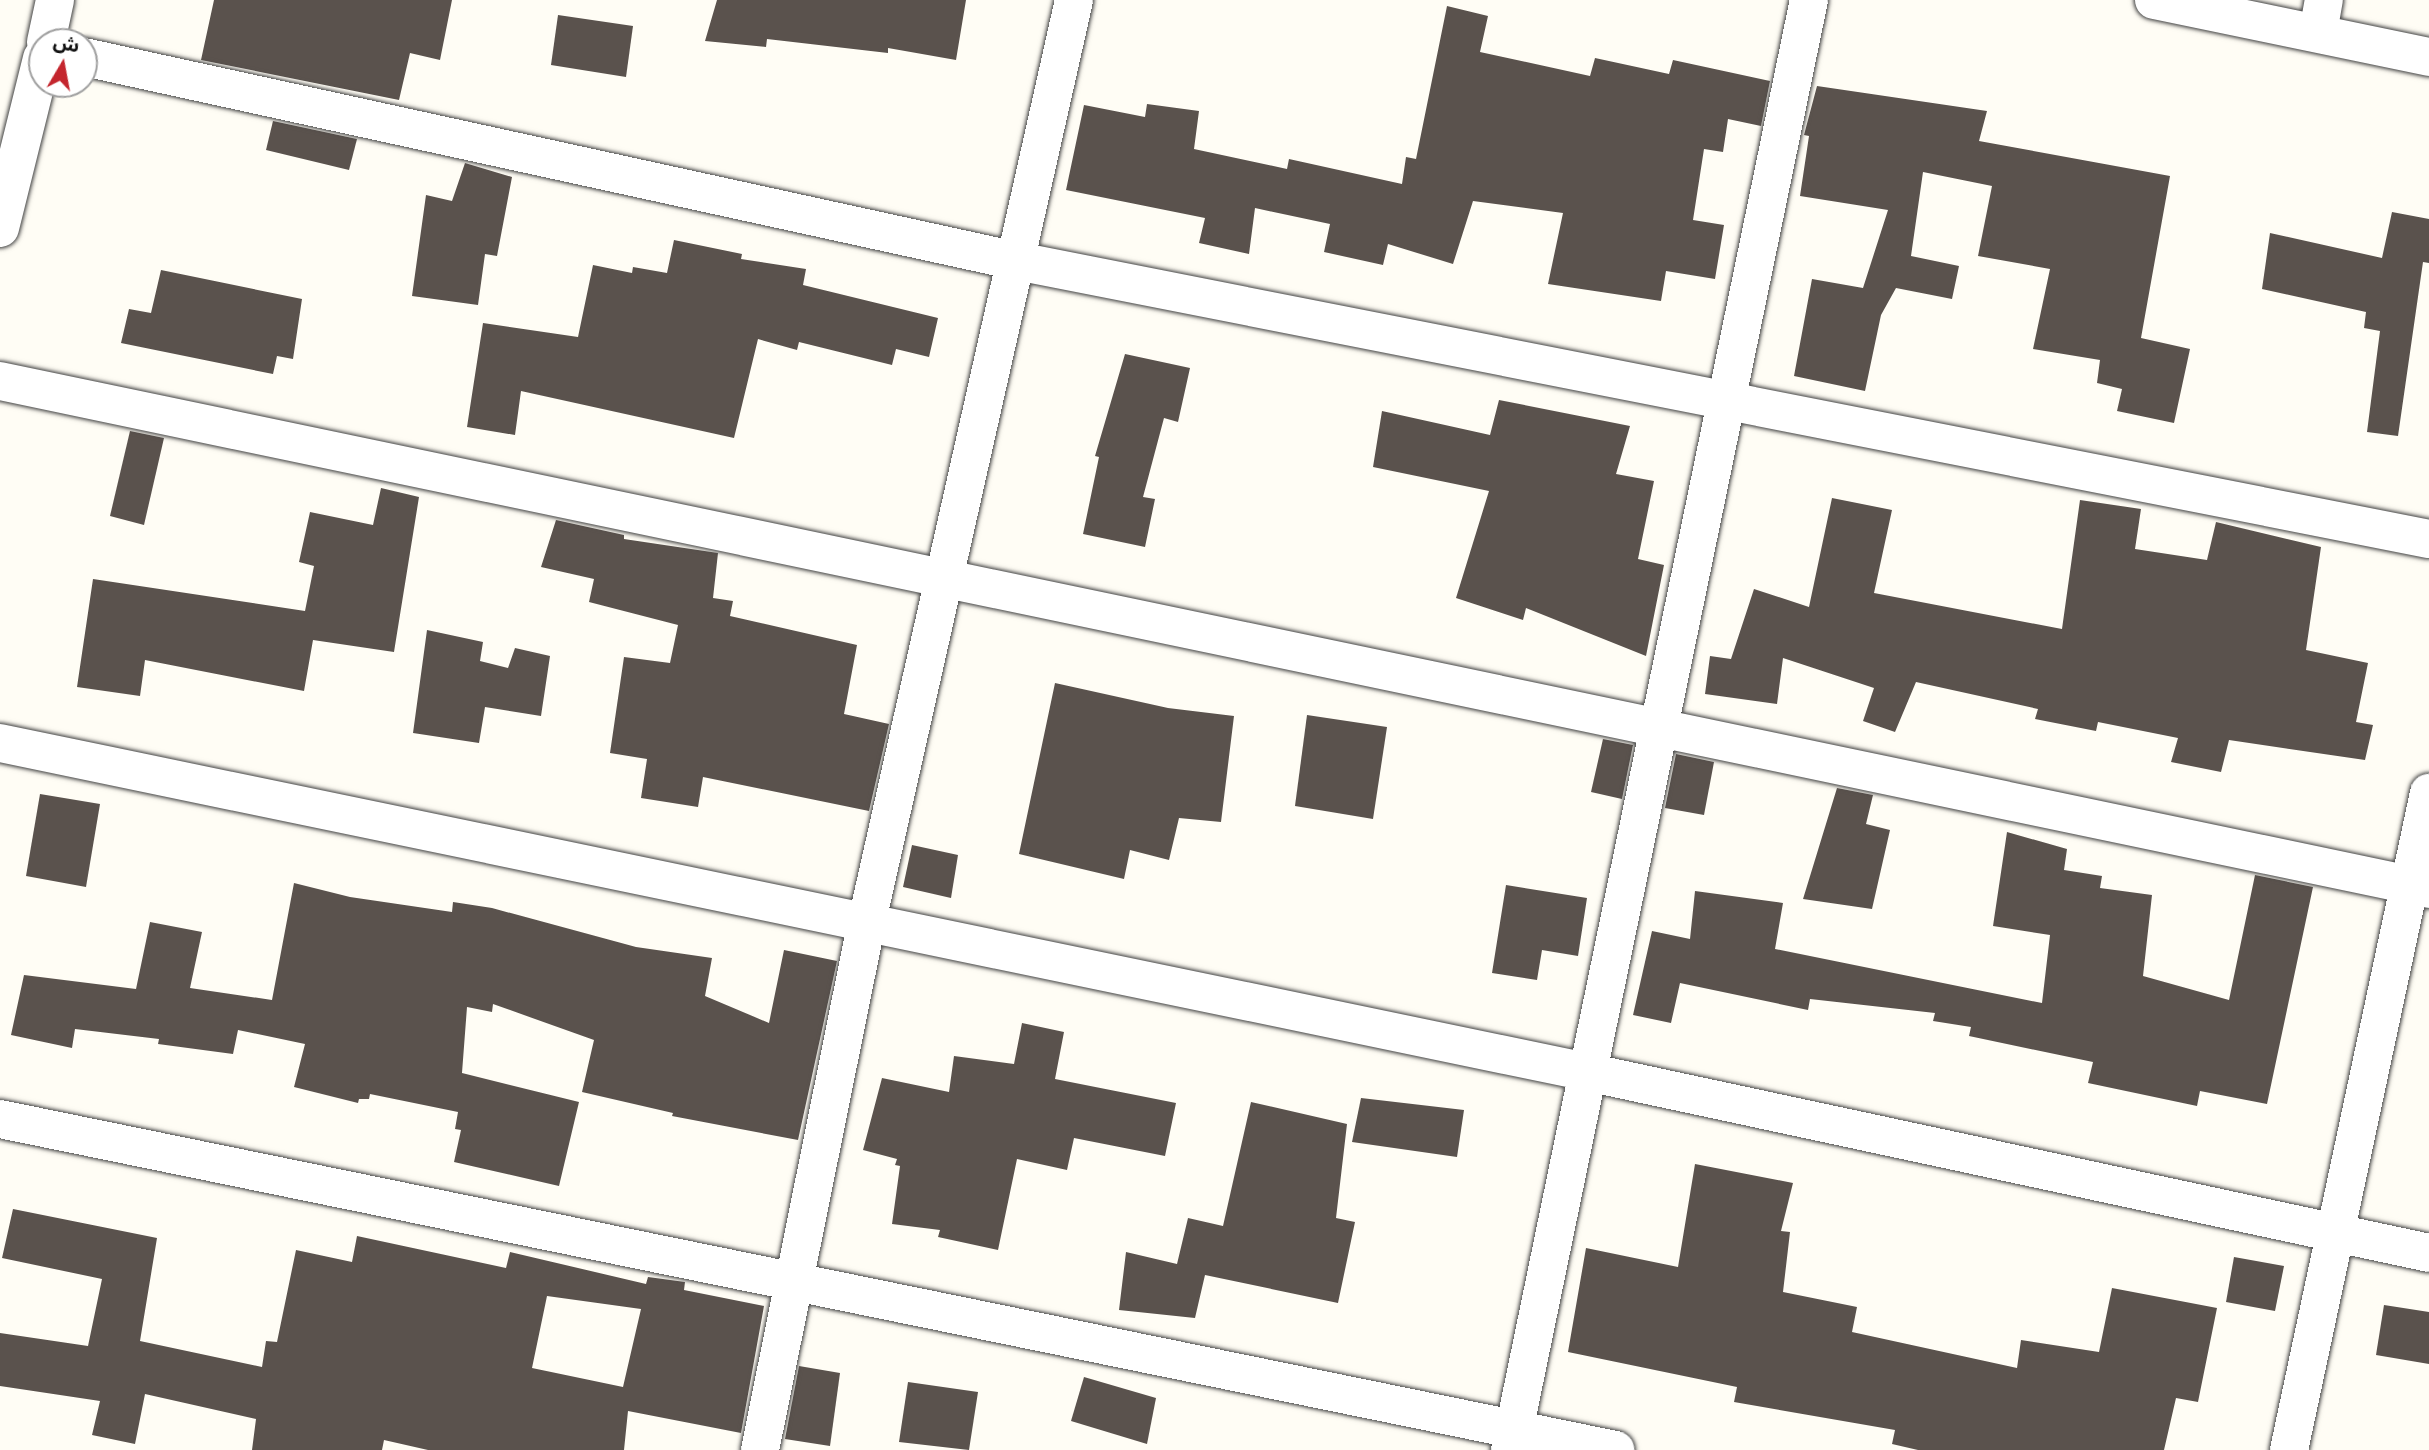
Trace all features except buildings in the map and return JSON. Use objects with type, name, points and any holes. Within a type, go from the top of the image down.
[{"type":"street","points":[[49,28],[55,0]]},
{"type":"street","points":[[761,1450],[866,921],[944,580],[1012,260],[1074,0]]},
{"type":"street","points":[[1512,1439],[1724,400],[1810,0]]},
{"type":"street","points":[[2154,0],[2321,16],[2429,57]]},
{"type":"street","points":[[98,60],[1012,260],[2429,539]]},
{"type":"street","points":[[0,228],[5,181],[30,98]]},
{"type":"street","points":[[0,382],[944,580],[1659,726],[2419,887]]},
{"type":"street","points":[[0,743],[1587,1072],[2429,1253]]},
{"type":"street","points":[[2289,1450],[2419,887],[2429,793]]},
{"type":"street","points":[[0,1119],[794,1280],[1512,1439],[1615,1450]]}]
